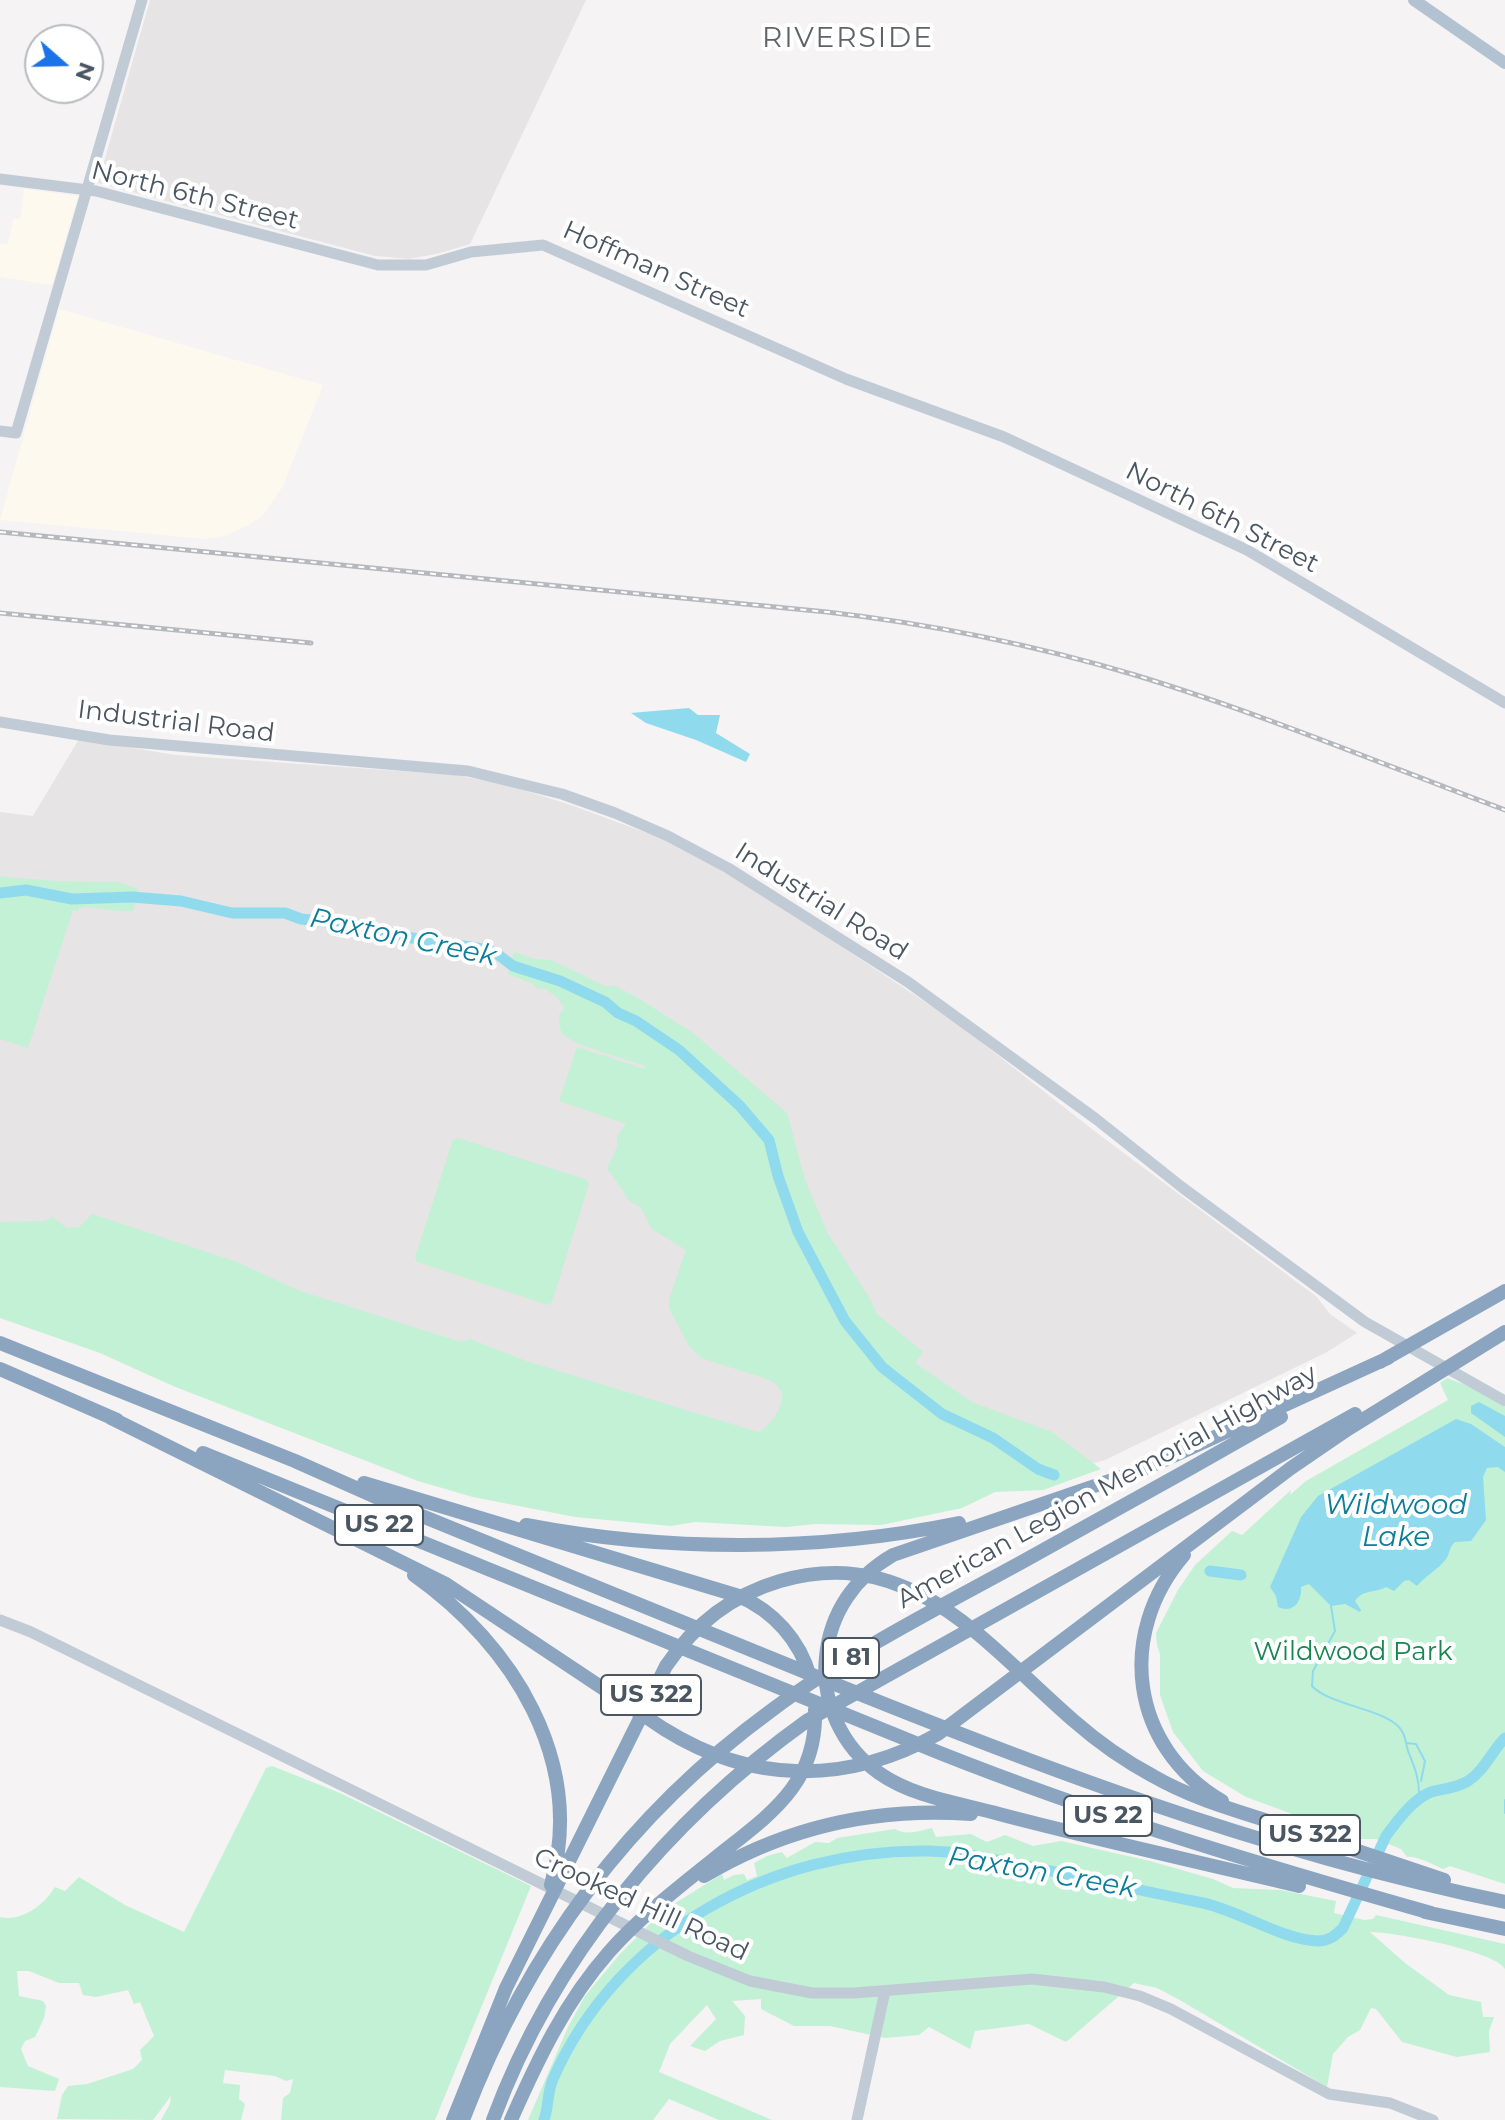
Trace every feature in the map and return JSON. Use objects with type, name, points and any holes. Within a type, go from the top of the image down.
[{"type":"highway","name":"American Legion Memorial Highway","points":[[463,2120],[481,2073],[514,2005],[571,1912],[635,1833],[743,1732],[835,1667],[1505,1291]]},
{"type":"highway","points":[[111,1418],[371,1545],[468,1597],[676,1736],[725,1760],[774,1770],[818,1772],[861,1765],[915,1747],[949,1727],[1319,1449],[1425,1378],[1505,1331]]},
{"type":"highway","name":"US 22","points":[[0,1343],[295,1461],[385,1501],[895,1709],[1117,1794],[1235,1832],[1366,1861]]},
{"type":"highway","points":[[1024,1821],[897,1784],[863,1759],[841,1730],[826,1691],[828,1641],[849,1594],[866,1574],[885,1559],[917,1544],[1120,1479],[1388,1358]]},
{"type":"highway","name":"US 22","points":[[0,1369],[111,1418],[870,1725],[1110,1817],[1350,1894],[1505,1929]]},
{"type":"highway","name":"I 81","points":[[493,2120],[541,2015],[613,1904],[689,1819],[762,1754],[808,1720],[1425,1378]]},
{"type":"highway","points":[[295,1461],[710,1586],[761,1608],[781,1625],[802,1654],[814,1696],[813,1744],[801,1776],[780,1806],[660,1904]]},
{"type":"highway","points":[[458,1512],[607,1537],[683,1544],[756,1545],[835,1541],[919,1530],[1053,1501]]},
{"type":"highway","points":[[1199,1539],[1165,1579],[1150,1611],[1141,1650],[1142,1687],[1153,1724],[1174,1760],[1210,1794],[1251,1815]]},
{"type":"highway","points":[[371,1545],[439,1593],[475,1626],[512,1671],[535,1712],[553,1764],[560,1817],[557,1862],[541,1916]]},
{"type":"highway","name":"US 322","points":[[453,2120],[491,2020],[655,1687],[687,1638],[725,1606],[760,1588],[799,1577],[849,1573],[885,1580],[920,1592],[960,1618],[1074,1721],[1121,1756],[1186,1793],[1366,1861],[1505,1901]]},
{"type":"highway","name":"US 322","points":[[511,2120],[547,2041],[576,1994],[611,1951],[660,1904],[747,1853],[784,1837],[829,1824],[876,1815],[931,1812],[1024,1821],[1350,1894]]},
{"type":"main road","points":[[1414,0],[1505,63]]},
{"type":"street","points":[[0,431],[16,433],[142,0]]},
{"type":"street","name":"North 6th Street","points":[[0,179],[87,190],[378,265]]},
{"type":"street","name":"Hoffman Street","points":[[378,265],[426,265],[471,252],[543,245],[905,403]]},
{"type":"street","name":"North 6th Street","points":[[905,403],[1004,437],[1209,530],[1505,703]]},
{"type":"street","name":"Industrial Road","points":[[0,722],[109,740],[468,771],[562,794],[668,836],[737,873],[908,982],[1365,1322],[1505,1401]]},
{"type":"street","name":"Crooked Hill Road","points":[[0,1620],[31,1632],[688,1956],[750,1981],[790,1990],[833,1994],[1032,1979],[1075,1982],[1117,1990],[1171,2009],[1329,2094],[1390,2103],[1433,2120]]},
{"type":"street","points":[[857,2120],[885,1991]]},
{"type":"shaded area","points":[[150,0],[586,0],[470,244],[409,259],[375,256],[98,183]]},
{"type":"shaded area","points":[[24,189],[78,196],[52,285],[0,277],[0,244],[8,244],[13,219],[20,219]]},
{"type":"shaded area","points":[[59,309],[323,385],[283,486],[264,514],[249,525],[224,536],[205,539],[0,520]]},
{"type":"shaded area","points":[[79,739],[175,755],[456,775],[507,785],[663,839],[729,872],[954,1021],[1097,1133],[1317,1297],[1330,1314],[1357,1333],[1327,1352],[1105,1460],[1052,1474],[941,1492],[0,1306],[0,812],[33,816]]},
{"type":"green space","points":[[0,876],[116,882],[139,889],[133,911],[85,907],[73,910],[28,1048],[0,1039]]},
{"type":"green space","points":[[514,952],[535,959],[551,960],[636,997],[693,1033],[787,1113],[805,1180],[828,1234],[877,1314],[923,1352],[915,1363],[972,1402],[1052,1432],[1101,1469],[1043,1490],[995,1492],[962,1508],[881,1525],[786,1527],[695,1522],[671,1526],[575,1517],[473,1497],[418,1481],[173,1386],[100,1353],[0,1318],[0,1222],[45,1221],[52,1217],[67,1228],[79,1227],[92,1214],[237,1262],[300,1291],[461,1342],[470,1339],[529,1362],[758,1432],[762,1430],[781,1405],[779,1388],[770,1380],[701,1358],[689,1346],[669,1308],[686,1250],[652,1229],[641,1208],[627,1199],[607,1169],[617,1147],[617,1136],[626,1124],[559,1101],[577,1047],[644,1069],[645,1066],[567,1038],[560,1027],[559,1015],[564,1008],[559,999],[544,988],[538,989],[508,974]]},
{"type":"green space","points":[[458,1138],[587,1180],[589,1184],[552,1302],[548,1305],[417,1262],[415,1257],[453,1140]]},
{"type":"green space","name":"Wildwood Park","points":[[1447,1378],[1505,1407],[1505,1884],[1450,1866],[1443,1869],[1407,1857],[1401,1849],[1376,1839],[1360,1839],[1246,1797],[1203,1771],[1173,1732],[1160,1695],[1160,1654],[1156,1633],[1195,1565],[1232,1531],[1242,1535],[1291,1490],[1290,1495],[1306,1481],[1448,1400],[1440,1383]]},
{"type":"green space","points":[[272,1766],[340,1793],[531,1886],[435,2120],[281,2120],[283,2098],[290,2093],[293,2079],[286,2081],[275,2076],[225,2070],[223,2083],[240,2085],[239,2099],[245,2104],[241,2120],[161,2120],[171,2096],[153,2120],[57,2119],[62,2095],[68,2086],[87,2084],[133,2069],[142,2060],[140,2050],[154,2036],[140,2002],[134,2004],[128,1990],[96,1997],[83,1995],[79,1983],[59,1983],[29,1971],[17,1971],[19,1996],[43,2001],[46,2006],[35,2037],[25,2041],[21,2049],[28,2066],[59,2079],[55,2091],[0,2087],[0,1917],[24,1914],[39,1906],[55,1887],[65,1891],[79,1877],[125,1905],[184,1932],[266,1768]]},
{"type":"green space","points":[[932,1828],[936,1837],[971,1834],[987,1842],[1005,1835],[1033,1846],[1061,1841],[1150,1861],[1233,1888],[1280,1890],[1336,1901],[1334,1913],[1364,1920],[1373,1919],[1376,1915],[1505,1944],[1505,1969],[1498,1962],[1464,1949],[1370,1932],[1405,1963],[1449,1995],[1481,2002],[1483,2017],[1494,2017],[1489,2031],[1490,2052],[1457,2057],[1402,2042],[1376,2009],[1371,2008],[1360,2030],[1348,2037],[1333,2054],[1327,2087],[1178,1999],[1157,1988],[1134,1983],[1066,2042],[1029,2024],[975,2031],[970,2049],[929,2027],[919,2035],[885,2038],[830,2026],[794,2026],[761,2009],[761,1999],[732,2001],[745,2016],[744,2035],[720,2041],[705,2051],[690,2046],[716,2019],[707,2005],[670,2044],[659,2072],[772,2120],[719,2120],[669,2099],[653,2120],[528,2120],[568,2027],[585,1996],[619,1955],[677,1902],[722,1874],[724,1880],[734,1875],[744,1874],[747,1880],[757,1876],[754,1863],[782,1852],[787,1858],[815,1842],[829,1843],[837,1838],[895,1829],[909,1833]]},
{"type":"water","points":[[689,708],[698,715],[720,715],[716,733],[750,754],[746,762],[646,723],[631,713]]},
{"type":"water","points":[[1479,1402],[1505,1416],[1505,1437],[1471,1413],[1471,1406]]},
{"type":"water","name":"Wildwood Lake","points":[[1456,1419],[1471,1424],[1505,1447],[1505,1472],[1498,1467],[1487,1468],[1483,1477],[1486,1520],[1471,1541],[1455,1542],[1443,1563],[1417,1586],[1409,1580],[1394,1591],[1386,1587],[1362,1595],[1355,1601],[1360,1612],[1345,1604],[1331,1606],[1309,1584],[1301,1587],[1296,1605],[1288,1609],[1278,1607],[1270,1587],[1301,1517],[1318,1496]]},
{"type":"waterway","name":"Paxton Creek","points":[[0,893],[26,890],[72,899],[132,897],[181,901],[232,913],[285,913],[301,919],[365,926],[496,953],[513,966],[560,981],[605,1002],[679,1050],[740,1106],[769,1140],[798,1232],[845,1321],[882,1367],[942,1414],[993,1438],[1038,1469],[1054,1475]]},
{"type":"waterway","name":"Paxton Creek","points":[[1210,1571],[1241,1575]]},
{"type":"waterway","points":[[1331,1606],[1335,1631],[1313,1671],[1312,1686],[1333,1699],[1375,1713],[1397,1725],[1404,1735],[1416,1774],[1419,1799]]},
{"type":"waterway","name":"Paxton Creek","points":[[544,2120],[553,2079],[581,2027],[617,1981],[659,1942],[706,1909],[758,1883],[813,1865],[870,1854],[944,1852],[1000,1860],[1203,1903],[1289,1935],[1325,1940],[1343,1928],[1386,1836],[1406,1811],[1431,1792],[1468,1781],[1479,1772],[1505,1738]]},
{"type":"waterway","points":[[1406,1743],[1416,1744],[1425,1761],[1421,1781]]},
{"type":"waterway","points":[[1505,1800],[1505,1813]]},
{"type":"railway","points":[[0,532],[827,612],[944,629],[1059,654],[1182,690],[1505,810]]},
{"type":"railway","points":[[0,613],[311,643]]},
{"type":"district","name":"RIVERSIDE","points":[[848,39]]}]
